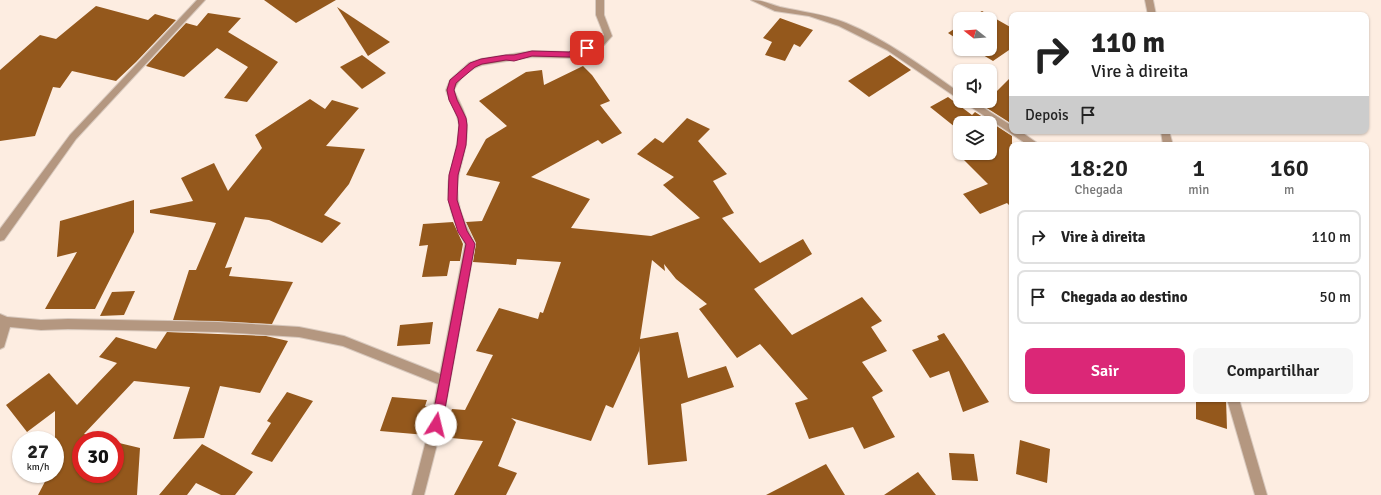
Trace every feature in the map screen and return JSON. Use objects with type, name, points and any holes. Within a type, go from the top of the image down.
[{"type":"street","points":[[0,237],[73,137],[201,0]]},
{"type":"street","points":[[418,495],[436,425],[470,244],[463,232],[452,200],[454,175],[462,145],[463,125],[462,118],[450,90],[453,82],[472,65],[481,62],[532,54],[570,55],[601,43],[608,36],[598,13],[600,0]]},
{"type":"street","points":[[755,0],[778,9],[810,14],[842,24],[890,48],[953,92]]},
{"type":"street","points":[[1149,0],[1151,12]]},
{"type":"street","points":[[977,108],[1009,129]]},
{"type":"street","points":[[1017,134],[1029,142]]},
{"type":"street","points":[[0,344],[3,320],[41,325],[68,324],[210,327],[300,332],[344,341],[444,381]]},
{"type":"street","points":[[1234,402],[1261,495]]},
{"type":"building","points":[[264,0],[336,0],[296,23]]},
{"type":"building","points":[[96,6],[148,20],[155,14],[176,20],[116,81],[72,71],[60,88],[53,87],[35,136],[0,141],[0,70],[40,35],[56,39]]},
{"type":"building","points":[[337,7],[390,42],[368,56]]},
{"type":"building","points":[[208,13],[241,18],[228,32],[278,62],[247,102],[224,98],[248,67],[217,48],[184,77],[146,66],[186,23],[197,26]]},
{"type":"building","points":[[780,18],[813,30],[800,47],[794,44],[785,61],[765,55],[772,42],[763,38]]},
{"type":"building","points":[[997,20],[1009,26],[1009,50],[993,61],[985,56],[997,56]]},
{"type":"building","points":[[953,30],[953,36],[948,33]]},
{"type":"building","points":[[362,55],[386,73],[362,89],[340,67]]},
{"type":"building","points":[[890,55],[911,70],[869,97],[848,81]]},
{"type":"building","points":[[583,66],[592,75],[610,101],[600,105],[622,133],[602,144],[598,140],[531,177],[590,199],[571,228],[651,236],[700,218],[663,185],[674,177],[637,154],[655,138],[663,143],[687,118],[710,129],[698,141],[727,174],[713,181],[734,213],[722,218],[760,263],[803,239],[812,254],[754,289],[792,335],[862,297],[882,321],[871,327],[887,351],[862,362],[883,391],[872,397],[895,437],[864,449],[853,427],[809,439],[795,403],[808,399],[760,344],[737,358],[699,309],[707,304],[676,279],[664,264],[665,271],[652,260],[640,339],[678,332],[688,378],[726,366],[734,387],[681,404],[687,461],[648,465],[639,346],[639,351],[613,408],[606,405],[591,441],[511,418],[516,422],[498,466],[517,473],[506,495],[454,495],[483,441],[441,437],[452,409],[465,410],[493,355],[476,351],[499,308],[538,319],[540,312],[543,313],[561,262],[517,259],[516,265],[473,262],[476,243],[466,222],[482,221],[500,182],[466,175],[486,139],[507,126],[479,101],[526,72],[542,70],[544,85]]},
{"type":"building","points":[[1009,79],[1009,122],[987,108],[997,108],[997,91]]},
{"type":"building","points":[[948,97],[953,101],[953,108],[963,108],[972,115],[975,112],[981,116],[953,116],[953,125],[930,107]]},
{"type":"building","points":[[310,99],[325,109],[332,100],[359,108],[326,146],[365,149],[349,184],[324,215],[341,223],[322,243],[269,220],[245,217],[225,268],[232,267],[229,276],[293,282],[272,324],[173,320],[189,270],[196,270],[216,223],[150,213],[150,210],[193,201],[181,178],[214,163],[228,191],[262,148],[255,135]]},
{"type":"building","points":[[997,126],[1012,136],[1012,142],[1009,142],[1009,205],[1007,203],[980,214],[963,194],[988,184],[964,160],[997,160]]},
{"type":"building","points":[[134,200],[134,232],[95,309],[45,309],[77,252],[57,257],[60,221]]},
{"type":"building","points":[[453,222],[463,244],[460,261],[450,261],[447,276],[422,277],[428,245],[419,246],[423,224]]},
{"type":"building","points":[[135,291],[124,315],[100,316],[112,292]]},
{"type":"building","points":[[433,322],[430,344],[397,346],[400,325]]},
{"type":"building","points":[[167,332],[266,336],[288,341],[260,393],[220,386],[204,438],[173,439],[190,387],[134,381],[87,431],[72,431],[72,483],[124,483],[124,444],[140,448],[137,495],[38,495],[44,483],[64,483],[64,431],[55,431],[55,411],[28,431],[26,431],[6,405],[49,373],[77,405],[117,363],[99,357],[116,337],[156,349]]},
{"type":"building","points":[[944,333],[989,402],[963,412],[949,371],[930,378],[912,350],[939,340],[937,336]]},
{"type":"building","points":[[287,392],[313,401],[272,462],[251,454],[271,423],[267,421]]},
{"type":"building","points":[[392,397],[427,400],[425,406],[430,407],[426,435],[380,431]]},
{"type":"building","points":[[1196,402],[1226,402],[1227,429],[1196,419]]},
{"type":"building","points":[[1020,440],[1050,449],[1047,483],[1016,474]]},
{"type":"building","points":[[202,444],[253,472],[235,495],[221,495],[196,483],[187,495],[159,495]]},
{"type":"building","points":[[949,453],[974,454],[978,481],[952,480]]},
{"type":"building","points":[[826,464],[845,495],[766,495]]},
{"type":"building","points":[[918,472],[936,495],[884,495]]},
{"type":"route","points":[[436,425],[470,244],[463,232],[452,200],[454,175],[462,145],[463,125],[462,118],[450,90],[453,82],[472,65],[481,62],[532,54],[560,56],[570,55],[587,48]]}]
